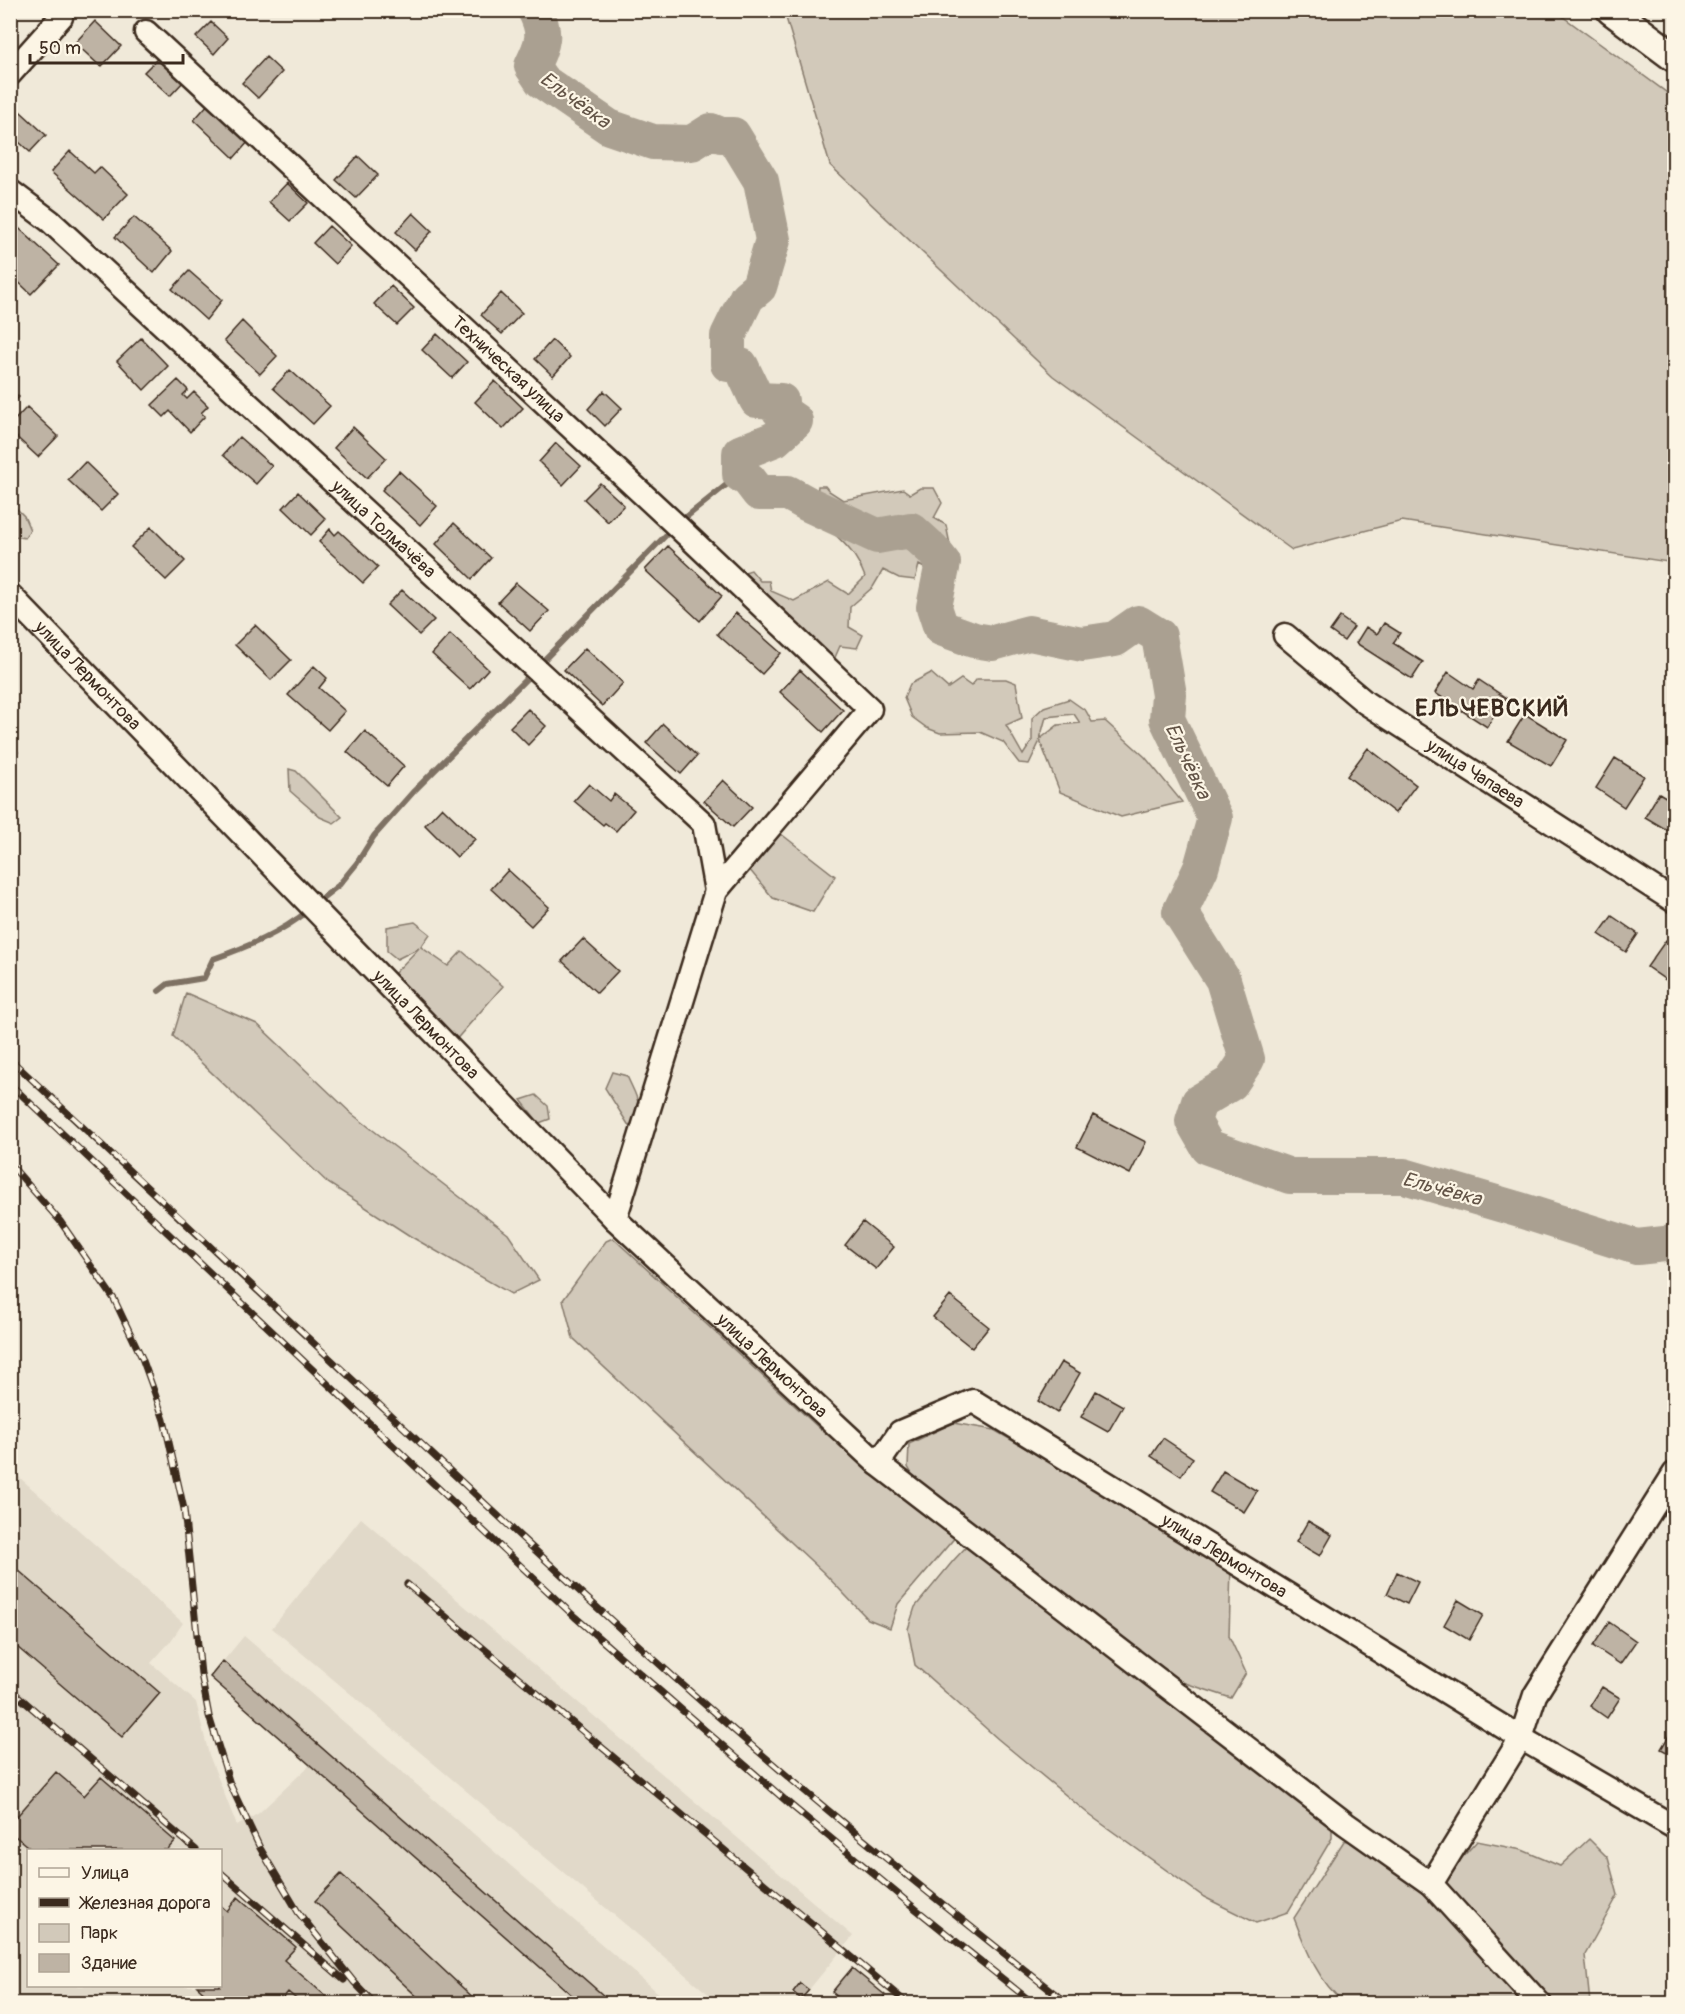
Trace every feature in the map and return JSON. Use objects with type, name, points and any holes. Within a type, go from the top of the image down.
[{"type":"main road","points":[[1611,10],[1674,57]]},
{"type":"street","points":[[10,74],[62,17]]},
{"type":"street","name":"Техническая улица","points":[[146,32],[657,507],[870,709],[716,891]]},
{"type":"street","name":"улица Толмачёва","points":[[10,191],[50,221],[704,824],[716,891]]},
{"type":"street","name":"улица Лермонтова","points":[[10,595],[615,1219],[878,1464],[900,1432],[973,1401],[1521,1738],[1674,1827]]},
{"type":"street","name":"улица Чапаева","points":[[1285,634],[1366,703],[1674,901]]},
{"type":"street","points":[[615,1219],[716,891]]},
{"type":"street","points":[[878,1464],[1346,1824],[1431,1884],[1540,2004]]},
{"type":"street","points":[[1431,1884],[1521,1738],[1535,1695],[1674,1474]]},
{"type":"shaded area","points":[[10,1469],[183,1623],[151,1663],[196,1702],[209,1755],[237,1826],[259,1813],[310,1765],[210,1677],[244,1636],[670,2003],[11,2003]]},
{"type":"shaded area","points":[[361,1518],[853,1936],[798,2003],[719,2003],[272,1628]]},
{"type":"green space","points":[[784,11],[1555,11],[1674,98],[1674,563],[1402,521],[1292,550],[1053,376],[830,165]]},
{"type":"green space","points":[[818,486],[825,486],[843,500],[903,489],[910,494],[920,488],[934,488],[942,503],[934,518],[946,525],[952,554],[949,568],[934,574],[919,565],[915,580],[899,578],[883,570],[873,587],[850,607],[849,627],[863,635],[857,648],[840,646],[833,662],[741,573],[751,570],[760,581],[769,581],[771,591],[794,601],[829,582],[848,594],[865,577],[850,550],[816,516],[820,503],[831,503],[817,495]]},
{"type":"green space","points":[[10,502],[24,516],[30,530],[25,538],[13,536],[11,533]]},
{"type":"green space","points":[[931,673],[948,688],[961,679],[971,686],[977,679],[1006,679],[1016,683],[1022,718],[1006,725],[1023,755],[1032,741],[1032,718],[1044,707],[1069,699],[1086,711],[1092,722],[1105,721],[1145,757],[1182,802],[1121,817],[1060,792],[1040,741],[1029,764],[1019,763],[1003,742],[980,732],[940,733],[927,728],[912,717],[904,698],[910,684]],"holes":[[[1074,714],[1080,723],[1058,725],[1040,739],[1046,717]]]},
{"type":"green space","points":[[289,769],[296,771],[342,817],[334,823],[320,817],[290,791]]},
{"type":"green space","points":[[776,830],[835,876],[813,912],[773,898],[744,863]]},
{"type":"green space","points":[[415,922],[430,934],[421,947],[448,966],[462,951],[503,986],[453,1043],[392,976],[419,948],[397,959],[387,951],[387,927]]},
{"type":"green space","points":[[186,993],[257,1024],[352,1114],[508,1234],[539,1280],[511,1294],[410,1236],[328,1183],[173,1036]]},
{"type":"green space","points":[[612,1072],[627,1076],[638,1102],[638,1114],[631,1129],[605,1088]]},
{"type":"green space","points":[[536,1095],[548,1106],[550,1119],[539,1123],[521,1100]]},
{"type":"green space","points":[[613,1238],[819,1428],[957,1535],[898,1604],[890,1628],[868,1619],[824,1573],[573,1338],[563,1300],[606,1241]]},
{"type":"green space","points":[[953,1423],[994,1430],[1231,1567],[1229,1636],[1246,1673],[1231,1698],[1182,1682],[1006,1554],[920,1488],[908,1467],[909,1444]]},
{"type":"green space","points":[[966,1547],[1332,1826],[1332,1838],[1288,1912],[1256,1923],[1204,1897],[1091,1816],[998,1739],[915,1665],[908,1629],[915,1607]]},
{"type":"green space","points":[[1589,1839],[1608,1858],[1618,1895],[1585,1955],[1590,2003],[1551,2003],[1481,1927],[1443,1879],[1477,1841],[1522,1850],[1560,1866]]},
{"type":"green space","points":[[1355,1840],[1427,1896],[1526,2003],[1345,2003],[1336,1995],[1314,1964],[1294,1918],[1344,1841]]},
{"type":"building","points":[[95,21],[121,46],[101,67],[75,43]]},
{"type":"building","points":[[211,22],[228,38],[214,54],[196,37]]},
{"type":"building","points":[[159,57],[184,81],[170,96],[144,72]]},
{"type":"building","points":[[266,57],[282,72],[258,98],[242,83]]},
{"type":"building","points":[[10,102],[46,135],[30,152],[10,134]]},
{"type":"building","points":[[209,103],[249,141],[234,158],[194,120]]},
{"type":"building","points":[[70,151],[94,173],[100,167],[128,194],[104,219],[51,172]]},
{"type":"building","points":[[358,156],[378,175],[356,198],[336,180]]},
{"type":"building","points":[[287,183],[308,203],[290,221],[269,202]]},
{"type":"building","points":[[413,213],[432,231],[415,250],[396,232]]},
{"type":"building","points":[[134,217],[172,251],[154,273],[115,237]]},
{"type":"building","points":[[10,220],[59,265],[31,294],[10,274]]},
{"type":"building","points":[[329,226],[351,246],[335,264],[313,243]]},
{"type":"building","points":[[189,271],[222,300],[206,320],[172,289]]},
{"type":"building","points":[[391,286],[414,308],[397,325],[374,304]]},
{"type":"building","points":[[501,293],[522,313],[502,334],[481,315]]},
{"type":"building","points":[[242,321],[277,356],[260,374],[224,341]]},
{"type":"building","points":[[437,334],[467,362],[452,378],[422,350]]},
{"type":"building","points":[[141,338],[168,366],[144,390],[117,361]]},
{"type":"building","points":[[552,340],[570,357],[553,376],[535,359]]},
{"type":"building","points":[[290,370],[330,406],[313,424],[273,388]]},
{"type":"building","points":[[178,380],[188,390],[183,395],[187,399],[194,392],[208,406],[201,413],[205,416],[190,432],[170,411],[164,417],[152,405]]},
{"type":"building","points":[[495,381],[523,408],[503,429],[475,402]]},
{"type":"building","points":[[10,389],[19,397],[10,406]]},
{"type":"building","points":[[604,391],[622,408],[605,426],[588,409]]},
{"type":"building","points":[[27,407],[58,436],[38,457],[10,431],[10,425]]},
{"type":"building","points":[[353,427],[386,458],[367,478],[334,448]]},
{"type":"building","points":[[239,437],[272,466],[256,484],[223,455]]},
{"type":"building","points":[[556,443],[581,466],[563,485],[539,462]]},
{"type":"building","points":[[85,462],[118,494],[101,511],[68,480]]},
{"type":"building","points":[[399,471],[437,506],[420,525],[382,490]]},
{"type":"building","points":[[600,483],[624,505],[608,522],[584,499]]},
{"type":"building","points":[[298,492],[326,519],[311,535],[283,508]]},
{"type":"building","points":[[454,523],[491,558],[472,579],[436,544]]},
{"type":"building","points":[[151,527],[185,561],[166,580],[131,547]]},
{"type":"building","points":[[330,529],[335,535],[339,531],[378,567],[363,583],[319,542]]},
{"type":"building","points":[[668,546],[722,596],[700,621],[645,570]]},
{"type":"building","points":[[516,583],[549,611],[530,631],[498,602]]},
{"type":"building","points":[[402,590],[434,620],[419,635],[387,605]]},
{"type":"building","points":[[736,613],[781,653],[762,674],[717,634]]},
{"type":"building","points":[[1340,617],[1354,627],[1344,641],[1330,631]]},
{"type":"building","points":[[1384,623],[1400,633],[1393,643],[1423,662],[1412,679],[1356,643],[1366,627],[1377,634]]},
{"type":"building","points":[[255,625],[291,660],[271,680],[235,645]]},
{"type":"building","points":[[450,634],[488,669],[470,689],[432,654]]},
{"type":"building","points":[[585,648],[623,683],[602,706],[564,670]]},
{"type":"building","points":[[314,666],[327,678],[319,688],[345,711],[328,730],[288,695]]},
{"type":"building","points":[[800,670],[843,710],[823,732],[780,692]]},
{"type":"building","points":[[1448,672],[1473,689],[1479,680],[1506,698],[1487,727],[1435,693]]},
{"type":"building","points":[[528,709],[546,726],[528,745],[510,727]]},
{"type":"building","points":[[1525,714],[1567,740],[1551,766],[1508,741]]},
{"type":"building","points":[[663,724],[697,756],[681,774],[646,743]]},
{"type":"building","points":[[365,731],[404,766],[387,786],[347,752]]},
{"type":"building","points":[[10,741],[18,752],[10,757]]},
{"type":"building","points":[[1368,748],[1416,785],[1395,813],[1347,776]]},
{"type":"building","points":[[1615,758],[1644,776],[1624,807],[1596,788]]},
{"type":"building","points":[[723,780],[752,807],[733,827],[704,801]]},
{"type":"building","points":[[589,784],[609,801],[614,794],[634,810],[616,831],[605,823],[603,825],[574,801]]},
{"type":"building","points":[[1659,793],[1674,802],[1672,833],[1645,817]]},
{"type":"building","points":[[442,807],[475,839],[457,857],[425,825]]},
{"type":"building","points":[[508,870],[549,907],[531,926],[491,889]]},
{"type":"building","points":[[1612,916],[1638,934],[1626,952],[1599,934]]},
{"type":"building","points":[[583,939],[618,971],[597,993],[562,961]]},
{"type":"building","points":[[1666,940],[1674,946],[1673,985],[1647,967]]},
{"type":"building","points":[[1093,1115],[1146,1142],[1130,1174],[1077,1147]]},
{"type":"building","points":[[863,1222],[894,1247],[876,1269],[845,1245]]},
{"type":"building","points":[[950,1296],[989,1327],[972,1348],[933,1317]]},
{"type":"building","points":[[1061,1362],[1080,1373],[1057,1413],[1038,1401]]},
{"type":"building","points":[[1096,1391],[1123,1406],[1108,1432],[1081,1417]]},
{"type":"building","points":[[1163,1438],[1193,1458],[1181,1476],[1151,1456]]},
{"type":"building","points":[[1223,1471],[1257,1491],[1244,1512],[1210,1492]]},
{"type":"building","points":[[1308,1521],[1332,1535],[1320,1556],[1296,1542]]},
{"type":"building","points":[[10,1563],[160,1693],[122,1737],[10,1641]]},
{"type":"building","points":[[1397,1572],[1418,1582],[1407,1604],[1387,1594]]},
{"type":"building","points":[[1458,1600],[1483,1615],[1469,1640],[1444,1625]]},
{"type":"building","points":[[1609,1622],[1636,1641],[1620,1664],[1593,1646]]},
{"type":"building","points":[[223,1661],[613,2004],[582,2004],[210,1677]]},
{"type":"building","points":[[1602,1687],[1620,1698],[1607,1718],[1590,1706]]},
{"type":"building","points":[[10,1691],[17,1697],[10,1704]]},
{"type":"building","points":[[1674,1730],[1674,1756],[1661,1749]]},
{"type":"building","points":[[56,1772],[84,1796],[101,1777],[175,1841],[168,1849],[31,1849],[10,1832],[10,1824]]},
{"type":"building","points":[[341,1874],[480,2004],[425,2004],[315,1901]]},
{"type":"building","points":[[238,1897],[296,1947],[284,1960],[335,2004],[302,2004],[288,1992],[278,2004],[217,2004],[198,1987],[222,1987],[222,1907],[227,1911]]},
{"type":"building","points":[[852,1968],[885,1995],[878,2004],[846,2004],[832,1992]]},
{"type":"building","points":[[800,1983],[809,1990],[801,1999],[793,1992]]},
{"type":"waterway","name":"Ельчёвка","points":[[535,10],[539,18],[542,38],[532,66],[542,81],[609,127],[653,142],[692,143],[711,131],[721,135],[733,135],[761,181],[773,240],[759,287],[747,297],[728,336],[728,364],[741,366],[757,400],[781,401],[779,410],[795,421],[775,439],[740,453],[740,474],[749,480],[759,493],[788,493],[877,536],[911,530],[932,549],[943,563],[934,607],[941,628],[974,640],[993,643],[1029,633],[1082,644],[1115,639],[1138,623],[1159,636],[1169,695],[1167,719],[1215,818],[1201,868],[1180,912],[1223,980],[1247,1059],[1231,1083],[1199,1102],[1193,1121],[1208,1147],[1290,1176],[1404,1176],[1637,1247],[1674,1243]]},
{"type":"waterway","points":[[680,522],[740,474]]},
{"type":"waterway","points":[[539,665],[672,529]]},
{"type":"waterway","points":[[316,903],[339,885],[357,863],[374,836],[414,791],[532,673]]},
{"type":"waterway","points":[[159,991],[168,984],[204,978],[213,959],[263,939],[287,926],[309,910]]},
{"type":"railway","points":[[10,1059],[507,1524],[692,1693],[856,1833],[1068,2004]]},
{"type":"railway","points":[[10,1084],[575,1617],[792,1806],[1034,2004]]},
{"type":"railway","points":[[10,1164],[60,1221],[114,1299],[142,1358],[154,1391],[164,1420],[184,1509],[201,1674],[209,1716],[230,1784],[260,1848],[298,1912],[354,1982],[375,2004]]},
{"type":"railway","points":[[407,1584],[908,2004]]},
{"type":"railway","points":[[10,1689],[195,1849]]},
{"type":"railway","points":[[222,1874],[344,1980]]},
{"type":"district","name":"ЕЛЬЧЕВСКИЙ","points":[[1492,708]]}]
